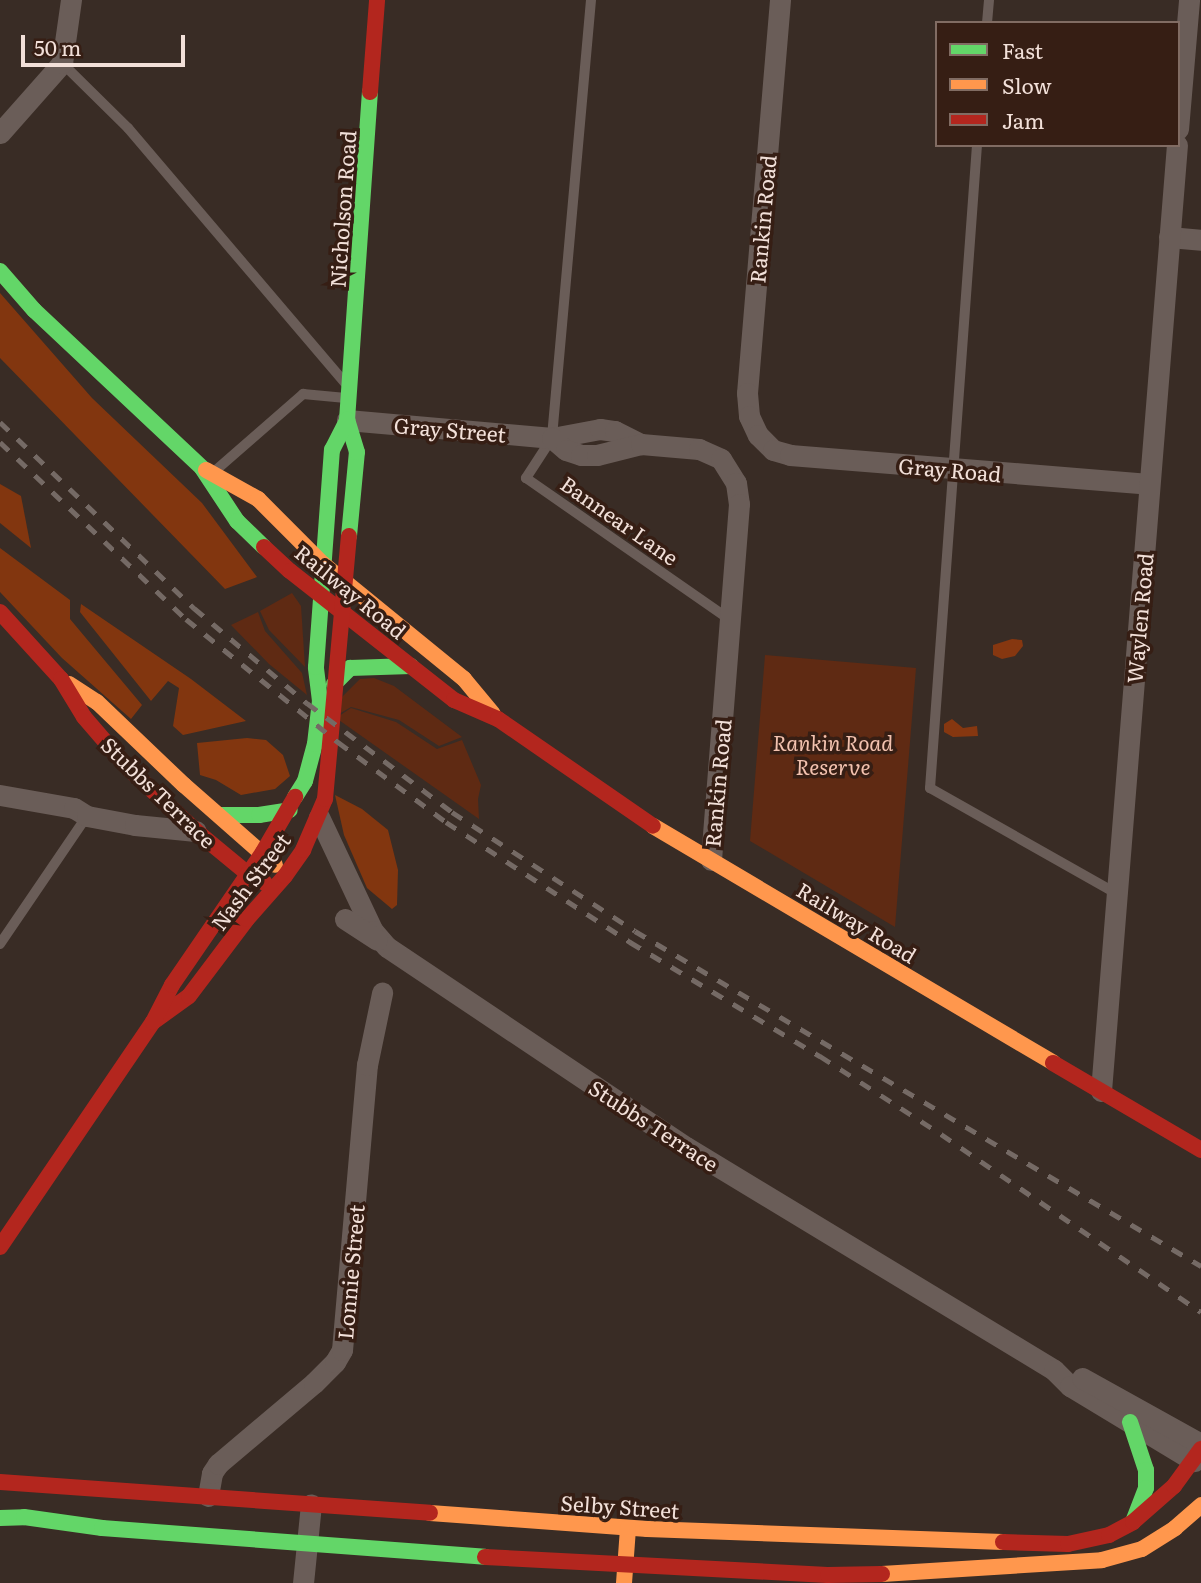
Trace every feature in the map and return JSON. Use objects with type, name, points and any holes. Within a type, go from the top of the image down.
[{"type":"main road","name":"Nicholson Road","points":[[343,613],[356,452],[347,420],[377,0]]},
{"type":"main road","name":"Railway Road","points":[[0,271],[34,310],[207,470],[258,499],[323,564],[464,679],[498,719]]},
{"type":"main road","name":"Nicholson Road","points":[[321,596],[332,450],[347,420]]},
{"type":"main road","name":"Railway Road","points":[[207,470],[237,521],[321,596],[454,700],[498,719],[573,774],[711,860],[1201,1150]]},
{"type":"main road","name":"Nash Street","points":[[0,1247],[153,1022],[172,985],[263,852],[305,781],[315,744],[320,701],[316,667],[321,596]]},
{"type":"main road","name":"Stubbs Terrace","points":[[0,611],[61,679],[84,717],[128,768],[196,831],[248,874],[280,882]]},
{"type":"main road","name":"Nash Street","points":[[153,1022],[189,996],[247,919],[280,882],[319,817],[325,799],[334,684],[343,613]]},
{"type":"main road","points":[[334,684],[350,668],[374,665],[411,666]]},
{"type":"main road","name":"Stubbs Terrace","points":[[61,679],[97,702],[184,785],[263,852],[280,882]]},
{"type":"main road","name":"Stubbs Terrace","points":[[221,815],[259,815],[290,810]]},
{"type":"main road","points":[[1130,1422],[1146,1470],[1146,1488],[1133,1522]]},
{"type":"main road","name":"Selby Street","points":[[0,1482],[628,1528],[646,1547],[786,1573],[1068,1544],[1109,1535],[1133,1522],[1157,1503],[1199,1455]]},
{"type":"main road","name":"Selby Street","points":[[0,1518],[24,1517],[102,1528],[531,1560],[625,1563],[646,1547],[897,1562],[1102,1560],[1142,1549],[1198,1511]]},
{"type":"main road","points":[[624,1583],[628,1528]]},
{"type":"main road","points":[[643,1583],[646,1547]]},
{"type":"main road","points":[[531,1560],[573,1578]]},
{"type":"main road","points":[[712,1583],[786,1573]]},
{"type":"street","points":[[0,133],[62,63],[71,0]]},
{"type":"street","name":"Rankin Road","points":[[758,435],[749,416],[747,393],[780,0]]},
{"type":"street","points":[[1180,106],[1189,0]]},
{"type":"street","points":[[0,123],[20,108]]},
{"type":"street","name":"Waylen Road","points":[[1101,1091],[1177,147]]},
{"type":"street","points":[[1169,237],[1201,240]]},
{"type":"street","name":"Gray Street","points":[[347,420],[552,438],[566,450],[581,455],[597,455],[641,444],[699,449],[721,459]]},
{"type":"street","name":"Gray Road","points":[[758,435],[773,450],[790,455],[1149,484]]},
{"type":"street","name":"Rankin Road","points":[[711,860],[739,504],[736,483],[721,459]]},
{"type":"street","points":[[0,795],[74,808],[87,816],[135,825],[196,831]]},
{"type":"street","name":"Stubbs Terrace","points":[[319,817],[373,931],[387,947],[696,1153],[1054,1370],[1070,1386],[1130,1422],[1199,1455]]},
{"type":"street","points":[[345,919],[387,947]]},
{"type":"street","name":"Lonnie Street","points":[[208,1496],[212,1473],[218,1464],[314,1384],[335,1363],[342,1350],[368,1065],[382,993]]},
{"type":"street","name":"Stubbs Terrace","points":[[1054,1370],[1080,1377],[1199,1455]]},
{"type":"street","points":[[303,1583],[311,1504]]},
{"type":"lane","points":[[552,438],[591,0]]},
{"type":"lane","points":[[987,21],[989,0]]},
{"type":"lane","points":[[62,63],[128,128],[349,393]]},
{"type":"lane","points":[[978,147],[930,788],[1116,894]]},
{"type":"lane","points":[[207,470],[303,394],[349,393]]},
{"type":"lane","name":"Bannear Lane","points":[[552,438],[526,478],[730,620]]},
{"type":"lane","points":[[0,944],[87,816]]},
{"type":"green space","points":[[292,593],[301,606],[305,667],[269,630],[260,611]]},
{"type":"green space","points":[[258,612],[265,631],[302,673],[307,695],[269,664],[231,625]]},
{"type":"green space","name":"Rankin Road Reserve","points":[[765,655],[916,668],[895,927],[750,841]]},
{"type":"green space","points":[[374,678],[394,686],[462,737],[439,746],[399,720],[351,707],[339,714],[342,697],[360,679]]},
{"type":"green space","points":[[351,708],[396,722],[437,749],[462,740],[481,785],[478,799],[479,819],[336,718]]},
{"type":"shaded area","points":[[0,293],[92,398],[202,503],[257,577],[225,589],[0,358]]},
{"type":"shaded area","points":[[0,484],[21,496],[31,548],[0,523]]},
{"type":"shaded area","points":[[0,548],[70,600],[70,619],[142,705],[131,719],[62,658],[0,592]]},
{"type":"shaded area","points":[[81,604],[191,679],[246,721],[183,735],[173,726],[179,688],[168,681],[151,701],[80,612]]},
{"type":"shaded area","points":[[1012,639],[1022,640],[1023,646],[1015,656],[1002,659],[993,655],[993,645]]},
{"type":"shaded area","points":[[952,719],[963,728],[977,726],[978,736],[953,737],[944,732],[944,724]]},
{"type":"shaded area","points":[[247,738],[266,740],[283,755],[290,776],[275,789],[241,795],[216,780],[200,775],[197,743]]},
{"type":"shaded area","points":[[335,795],[362,809],[388,830],[398,870],[397,905],[392,909],[367,888],[344,835]]},
{"type":"railway","points":[[0,422],[194,608],[307,703],[452,812],[635,931],[1201,1266]]},
{"type":"railway","points":[[0,442],[186,619],[338,742],[446,822],[630,942],[820,1056],[941,1134],[1201,1312]]},
{"type":"traffic: fast","points":[[349,536],[357,452],[347,420],[370,92]]},
{"type":"traffic: fast","points":[[0,271],[34,310],[202,468],[237,521],[264,547]]},
{"type":"traffic: fast","points":[[295,797],[305,781],[315,744],[320,701],[316,667],[332,450],[347,420]]},
{"type":"traffic: fast","points":[[334,684],[350,668],[411,666]]},
{"type":"traffic: fast","points":[[221,815],[259,815],[290,810]]},
{"type":"traffic: fast","points":[[1130,1422],[1146,1470],[1146,1488],[1133,1522]]},
{"type":"traffic: fast","points":[[0,1518],[24,1517],[102,1528],[485,1557]]},
{"type":"traffic: slow","points":[[206,470],[258,499],[323,564],[464,679],[493,714]]},
{"type":"traffic: slow","points":[[69,684],[97,702],[184,785],[275,865]]},
{"type":"traffic: slow","points":[[653,826],[1053,1063]]},
{"type":"traffic: slow","points":[[882,1574],[1102,1560],[1142,1549],[1175,1528],[1201,1505]]},
{"type":"traffic: slow","points":[[430,1513],[647,1529],[1003,1542]]},
{"type":"traffic: slow","points":[[624,1583],[628,1528]]},
{"type":"traffic: jam","points":[[370,92],[377,0]]},
{"type":"traffic: jam","points":[[153,1022],[189,996],[247,919],[285,876],[303,850],[325,799],[349,536]]},
{"type":"traffic: jam","points":[[264,547],[290,571],[454,700],[498,719],[653,826]]},
{"type":"traffic: jam","points":[[0,612],[61,679],[84,717],[128,768],[196,831],[248,874],[265,883]]},
{"type":"traffic: jam","points":[[0,1247],[153,1022],[172,985],[263,852],[295,797]]},
{"type":"traffic: jam","points":[[1053,1063],[1201,1150]]},
{"type":"traffic: jam","points":[[1003,1542],[1068,1544],[1109,1535],[1133,1522],[1174,1486],[1201,1449]]},
{"type":"traffic: jam","points":[[0,1482],[430,1513]]},
{"type":"traffic: jam","points":[[485,1557],[828,1575],[882,1574]]}]
